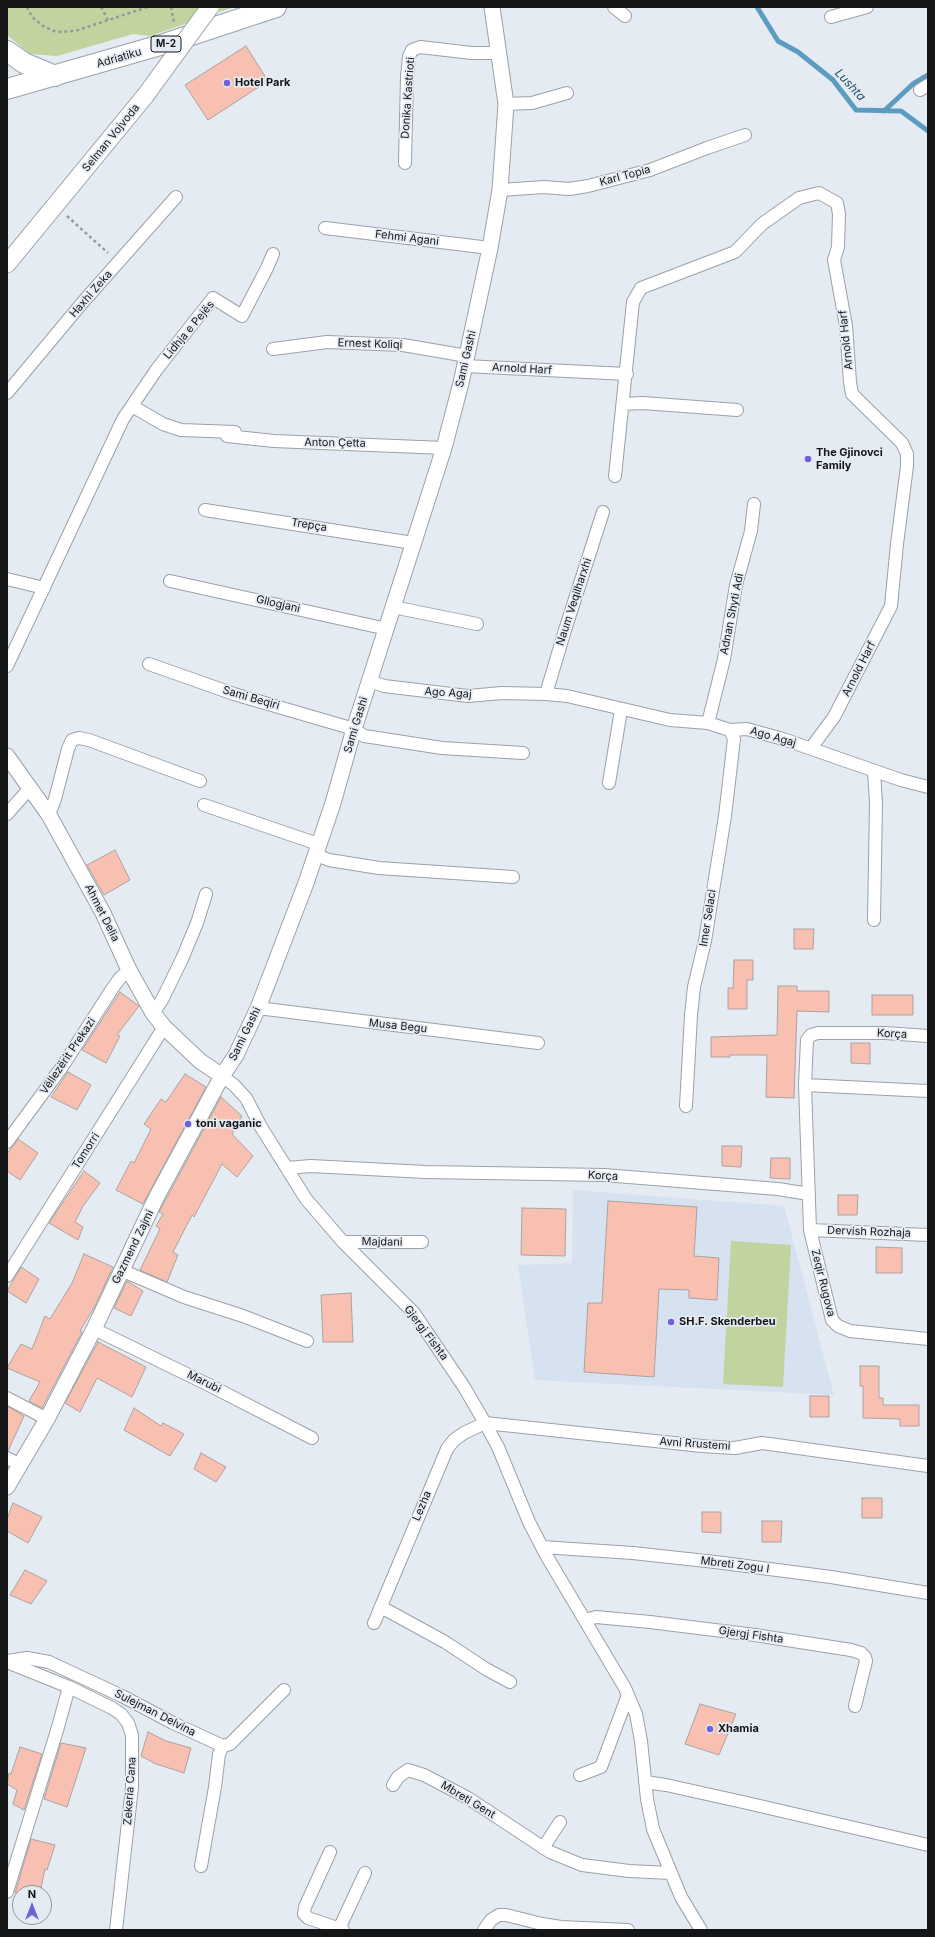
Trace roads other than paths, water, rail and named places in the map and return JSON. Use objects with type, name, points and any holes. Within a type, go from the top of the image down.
[{"type":"main road","name":"Selman Vojvoda","points":[[7,264],[145,96],[210,7]]},
{"type":"main road","name":"Adriatiku","points":[[7,89],[164,44],[276,7]]},
{"type":"main road","points":[[7,51],[24,63],[55,76]]},
{"type":"street","name":"Sami Gashi","points":[[222,1076],[236,1055],[258,1008],[333,804],[354,729],[387,629],[412,543],[444,448],[466,361],[490,248],[500,190],[506,104],[500,53],[492,7]]},
{"type":"street","points":[[614,7],[624,16]]},
{"type":"street","points":[[831,17],[867,7]]},
{"type":"street","name":"Donika Kastrioti","points":[[405,163],[407,77],[409,56],[412,50],[420,47],[472,54],[500,53]]},
{"type":"street","points":[[506,104],[532,103],[566,93]]},
{"type":"street","name":"Karl Topia","points":[[500,190],[544,187],[569,189],[588,186],[650,170],[745,135]]},
{"type":"street","name":"Arnold Harf","points":[[615,476],[627,374],[633,302],[642,288],[735,252],[762,224],[799,198],[819,193],[837,203],[839,214],[838,247],[834,260],[846,326],[852,394],[902,443],[907,454],[907,466],[891,606],[834,717],[810,748]]},
{"type":"street","name":"Haxhi Zeka","points":[[7,393],[176,197]]},
{"type":"street","name":"Fehmi Agani","points":[[325,228],[490,248]]},
{"type":"street","name":"Lidhja e Pejës","points":[[7,666],[68,540],[96,476],[123,420],[132,406],[157,369],[213,298],[242,316],[268,268],[273,254]]},
{"type":"street","name":"Ernest Koliqi","points":[[273,349],[327,342],[403,345],[466,361]]},
{"type":"street","name":"Arnold Harf","points":[[466,361],[627,374]]},
{"type":"street","points":[[623,404],[643,403],[737,410]]},
{"type":"street","name":"Anton Çetta","points":[[132,406],[163,424],[181,430],[232,434],[274,441],[444,448]]},
{"type":"street","name":"Adnan Shyti Adi","points":[[708,723],[724,659],[736,585],[751,531],[754,504]]},
{"type":"street","name":"Trepça","points":[[205,510],[412,543]]},
{"type":"street","name":"Naum Veqilharxhi","points":[[546,694],[603,512]]},
{"type":"street","points":[[7,579],[44,588]]},
{"type":"street","name":"Gllogjani","points":[[170,581],[387,629]]},
{"type":"street","points":[[393,607],[477,624]]},
{"type":"street","name":"Sami Beqiri","points":[[149,664],[234,694],[354,729],[364,736],[442,748],[523,753]]},
{"type":"street","name":"Ago Agaj","points":[[370,681],[392,688],[468,696],[502,693],[566,696],[621,710],[670,720],[708,723],[730,730],[748,729],[810,748],[874,771],[928,787]]},
{"type":"street","points":[[609,782],[621,710]]},
{"type":"street","name":"Imer Selaci","points":[[686,1106],[694,987],[705,941],[725,816],[734,739],[730,730]]},
{"type":"street","points":[[49,815],[56,800],[68,748],[72,740],[79,738],[89,740],[200,781]]},
{"type":"street","name":"Ahmet Delia","points":[[7,756],[49,815],[103,913],[129,970],[153,1013],[164,1027],[200,1061],[222,1076]]},
{"type":"street","points":[[874,771],[876,804],[874,920]]},
{"type":"street","points":[[7,814],[30,788]]},
{"type":"street","points":[[204,805],[317,849],[347,864],[379,868],[513,877]]},
{"type":"street","points":[[153,1013],[162,1000],[182,959],[197,923],[206,894]]},
{"type":"street","name":"Vëllezërit Prekazi","points":[[7,1142],[62,1067],[116,984],[129,970]]},
{"type":"street","name":"Musa Begu","points":[[258,1008],[538,1043]]},
{"type":"street","name":"Tomorri","points":[[7,1276],[164,1027]]},
{"type":"street","name":"Korça","points":[[287,1168],[311,1166],[425,1172],[604,1175],[778,1189],[809,1194],[806,1085],[807,1040],[811,1035],[818,1032],[885,1033],[928,1036]]},
{"type":"street","name":"Gjergj Fishta","points":[[222,1076],[234,1085],[246,1098],[261,1127],[306,1199],[343,1242],[414,1313],[464,1387],[498,1446],[529,1522],[628,1695],[636,1714],[653,1829],[680,1897],[701,1930]]},
{"type":"street","name":"Gazmend Zajmi","points":[[7,1487],[47,1419],[94,1329],[157,1196],[222,1076]]},
{"type":"street","points":[[806,1085],[928,1091]]},
{"type":"street","name":"Zeqir Rugova","points":[[809,1194],[810,1230],[827,1307],[832,1320],[838,1326],[850,1331],[928,1339]]},
{"type":"street","name":"Dervish Rozhaja","points":[[810,1230],[928,1235]]},
{"type":"street","name":"Majdani","points":[[343,1242],[422,1242]]},
{"type":"street","points":[[121,1270],[184,1297],[243,1316],[307,1341]]},
{"type":"street","name":"Marubi","points":[[94,1329],[209,1385],[312,1438]]},
{"type":"street","points":[[7,1398],[47,1419]]},
{"type":"street","name":"Avni Rrustemi","points":[[485,1423],[702,1446],[735,1448],[762,1442],[928,1466]]},
{"type":"street","name":"Lezha","points":[[374,1623],[447,1449],[454,1440],[464,1433],[485,1423]]},
{"type":"street","points":[[7,1458],[21,1465]]},
{"type":"street","name":"Mbreti Zogu I","points":[[542,1547],[634,1553],[715,1562],[831,1577],[928,1593]]},
{"type":"street","points":[[381,1607],[445,1642],[486,1669],[510,1682]]},
{"type":"street","name":"Gjergj Fishta","points":[[585,1620],[596,1617],[650,1622],[754,1635],[851,1650],[861,1653],[865,1657],[866,1661],[855,1706]]},
{"type":"street","name":"Sulejman Delvina","points":[[7,1662],[27,1658],[49,1662],[223,1746]]},
{"type":"street","name":"Zekeria Cana","points":[[7,1662],[69,1687],[121,1714],[128,1722],[132,1735],[132,1787],[116,1930]]},
{"type":"street","points":[[7,1892],[69,1687]]},
{"type":"street","points":[[201,1866],[215,1787],[219,1754],[223,1746],[230,1744],[284,1690]]},
{"type":"street","points":[[580,1775],[601,1767],[628,1695]]},
{"type":"street","name":"Mbreti Gent","points":[[393,1785],[398,1777],[408,1770],[424,1774],[468,1798],[543,1848],[582,1865],[629,1871],[670,1873]]},
{"type":"street","points":[[645,1782],[732,1799],[928,1845]]},
{"type":"street","points":[[543,1848],[560,1822]]},
{"type":"street","points":[[330,1852],[305,1907],[304,1914],[308,1918],[341,1929],[366,1873]]},
{"type":"street","points":[[484,1930],[491,1920],[499,1916],[506,1915],[542,1924],[582,1930],[628,1930]]},
{"type":"waterway","name":"Lushta","points":[[757,7],[778,41],[798,52],[833,80],[856,110],[901,111],[928,131]]},
{"type":"waterway","points":[[884,111],[913,84],[928,75]]},
{"type":"place","name":"Hotel Park","points":[[227,83]]},
{"type":"place","name":"The Gjinovci Family","points":[[808,459]]},
{"type":"place","name":"toni vaganic","points":[[188,1124]]},
{"type":"place","name":"SH.F. Skenderbeu","points":[[671,1322]]},
{"type":"place","name":"Xhamia","points":[[710,1729]]}]
